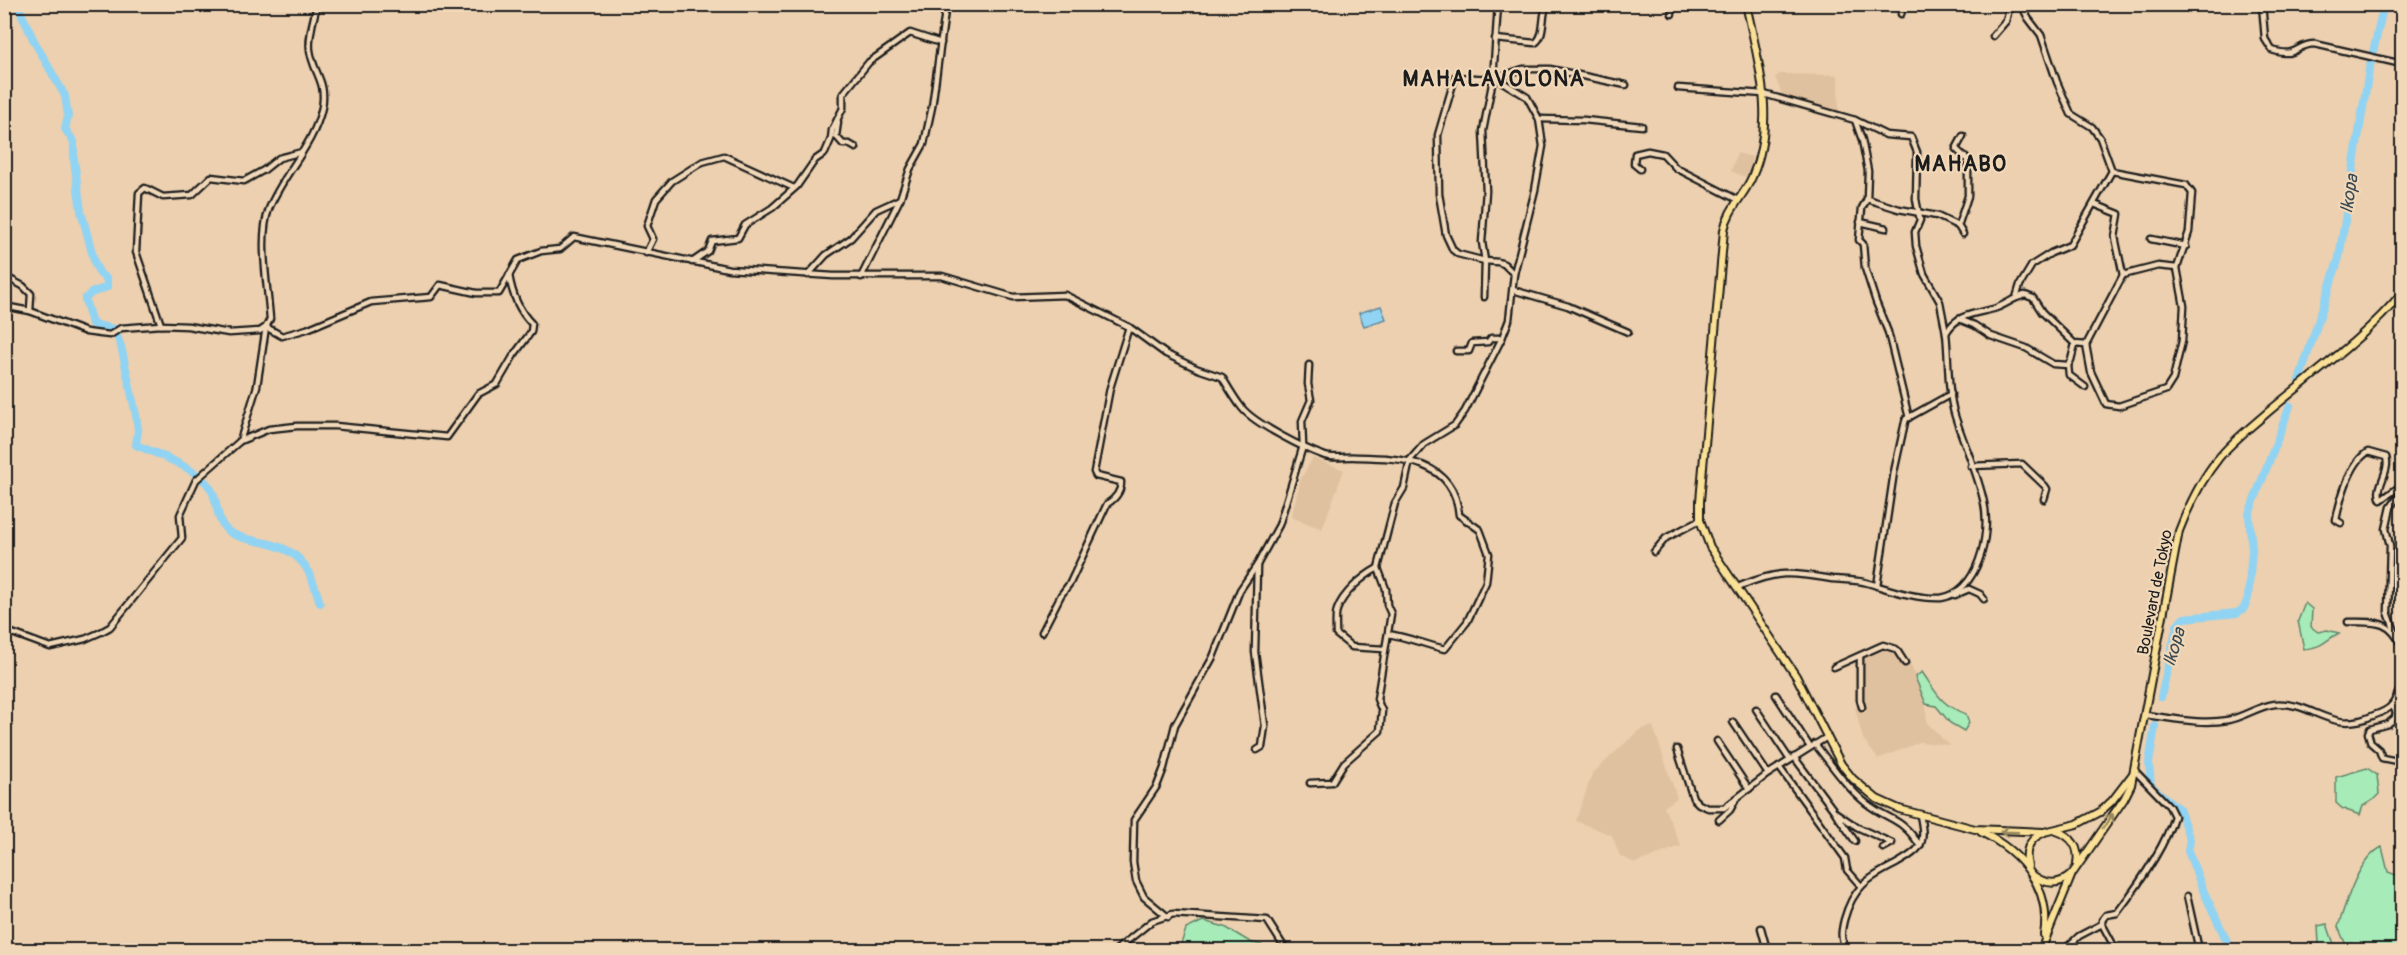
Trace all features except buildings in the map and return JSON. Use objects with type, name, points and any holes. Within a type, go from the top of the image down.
[{"type":"main road","points":[[1746,4],[1764,94],[1764,124],[1760,151],[1752,178],[1728,216],[1724,230],[1701,471],[1700,520],[1710,547],[1796,676],[1841,764],[1864,790],[1889,806],[1975,829],[2053,831],[2077,824],[2100,812],[2112,801],[2135,771]]},
{"type":"main road","name":"Boulevard de Tokyo","points":[[2041,951],[2074,872],[2124,799],[2135,771],[2161,618],[2179,531],[2191,499],[2208,472],[2233,442],[2377,321],[2403,293]]},
{"type":"main road","points":[[1975,829],[2008,847],[2041,880],[2053,883],[2065,880],[2074,872],[2078,856],[2075,844],[2066,835],[2053,831]]},
{"type":"main road","points":[[2041,951],[2045,930],[2044,903],[2026,857],[2027,849],[2034,839],[2044,832]]},
{"type":"street","points":[[240,441],[257,386],[266,327],[270,320],[265,238],[268,211],[290,168],[311,139],[322,108],[323,85],[310,50],[317,4]]},
{"type":"street","points":[[861,277],[900,199],[910,169],[924,144],[932,107],[946,4]]},
{"type":"street","points":[[1484,297],[1485,261],[1482,242],[1486,191],[1483,131],[1494,78],[1498,4]]},
{"type":"street","points":[[1495,39],[1535,43],[1539,41],[1542,13],[1546,4]]},
{"type":"street","points":[[1671,4],[1672,14]]},
{"type":"street","points":[[1901,14],[1904,4]]},
{"type":"street","points":[[1993,36],[2006,21],[2010,4]]},
{"type":"street","points":[[2016,298],[2020,285],[2032,265],[2070,245],[2112,171],[2100,138],[2092,127],[2071,114],[2056,82],[2041,35],[2021,4]]},
{"type":"street","points":[[2262,4],[2265,39],[2272,50],[2286,54],[2293,53],[2305,44],[2315,44],[2403,64]]},
{"type":"street","points":[[692,262],[708,251],[712,240],[738,238],[745,225],[772,208],[794,188],[815,160],[825,153],[832,130],[843,108],[843,94],[869,62],[910,33],[941,43]]},
{"type":"street","points":[[1514,273],[1504,264],[1458,254],[1448,242],[1440,194],[1438,135],[1455,77],[1494,78],[1523,69],[1550,69],[1626,85]]},
{"type":"street","points":[[1310,783],[1332,782],[1344,763],[1380,731],[1382,711],[1377,699],[1391,614],[1387,605],[1386,589],[1378,568],[1395,503],[1404,488],[1410,460],[1424,444],[1455,425],[1465,411],[1509,320],[1514,273],[1527,229],[1543,146],[1539,119],[1527,97],[1494,78]]},
{"type":"street","points":[[1678,88],[1764,94],[1855,120],[1886,135],[1911,137],[1917,152],[1916,199],[1920,220],[1915,232],[1916,246],[1924,274],[1940,302],[1946,333],[1954,414],[1985,506],[1984,543],[1973,576],[1950,597]]},
{"type":"street","points":[[1539,119],[1584,120],[1642,126]]},
{"type":"street","points":[[1855,120],[1862,140],[1868,171],[1867,199],[1862,208],[1859,240],[1863,244],[1865,268],[1888,332],[1909,418]]},
{"type":"street","points":[[838,121],[836,136],[843,144],[856,148]]},
{"type":"street","points":[[1958,226],[1968,196],[1967,159],[1956,149],[1963,136]]},
{"type":"street","points":[[1640,169],[1634,165],[1635,154],[1640,151],[1656,151],[1667,156],[1676,168],[1738,200]]},
{"type":"street","points":[[161,325],[136,252],[139,194],[145,188],[164,197],[192,195],[211,177],[244,181],[279,158],[302,152]]},
{"type":"street","points":[[646,253],[653,239],[647,226],[656,199],[672,181],[702,162],[724,156],[794,188]]},
{"type":"street","points":[[2094,204],[2119,214],[2115,237],[2123,275],[2086,345],[2091,372],[2106,404],[2119,406],[2166,390],[2175,372],[2182,341],[2184,306],[2177,268],[2186,246],[2192,204],[2190,188],[2186,185],[2112,171]]},
{"type":"street","points":[[808,274],[826,255],[850,238],[876,210],[900,199]]},
{"type":"street","points":[[1867,199],[1919,214],[1937,216],[1958,226],[1963,234]]},
{"type":"street","points":[[1860,222],[1886,228]]},
{"type":"street","points":[[266,327],[282,336],[307,329],[371,302],[431,297],[440,285],[476,293],[499,293],[518,260],[541,251],[560,249],[574,237],[729,269],[861,277],[942,276],[1012,297],[1065,295],[1129,327],[1166,354],[1222,377],[1243,410],[1275,432],[1303,446],[1327,456],[1410,460],[1438,472],[1458,499],[1459,515],[1480,530],[1489,554],[1486,582],[1467,622],[1445,649],[1388,633]]},
{"type":"street","points":[[2151,238],[2186,246]]},
{"type":"street","points":[[2123,275],[2158,266],[2177,268]]},
{"type":"street","points":[[4,630],[50,647],[85,639],[110,627],[182,538],[180,515],[196,480],[240,441],[269,429],[297,426],[335,426],[447,437],[478,394],[497,384],[531,332],[532,324],[512,294],[509,275]]},
{"type":"street","points":[[4,276],[32,294],[30,310]]},
{"type":"street","points":[[1513,290],[1568,306],[1628,332]]},
{"type":"street","points":[[1946,333],[1951,324],[1959,319],[1977,311],[1995,309],[2025,295],[2033,298],[2042,312],[2075,344],[2086,345]]},
{"type":"street","points":[[4,306],[30,310],[86,332],[110,335],[121,328],[161,325],[188,326],[229,333],[260,331],[266,327]]},
{"type":"street","points":[[1959,319],[1991,336],[2026,348],[2053,364],[2068,365]]},
{"type":"street","points":[[1042,632],[1070,583],[1101,514],[1121,487],[1121,482],[1096,476],[1094,472],[1110,388],[1129,327]]},
{"type":"street","points":[[1455,351],[1469,351],[1472,344],[1488,342],[1491,338],[1502,338]]},
{"type":"street","points":[[2075,344],[2072,360],[2068,365],[2069,375],[2085,387]]},
{"type":"street","points":[[1168,917],[1144,897],[1136,881],[1132,862],[1134,820],[1157,786],[1175,725],[1213,657],[1240,590],[1279,525],[1303,446],[1302,421],[1311,400],[1308,384],[1309,365]]},
{"type":"street","points":[[1877,586],[1894,472],[1905,422],[1951,394]]},
{"type":"street","points":[[2341,523],[2336,520],[2346,483],[2361,456],[2368,452],[2386,457],[2387,468],[2379,492],[2381,500],[2402,484]]},
{"type":"street","points":[[1971,465],[2022,464],[2046,486],[2044,499]]},
{"type":"street","points":[[2402,484],[2400,494],[2391,507],[2386,529],[2390,546],[2388,612],[2403,646]]},
{"type":"street","points":[[1654,552],[1666,538],[1700,520]]},
{"type":"street","points":[[1257,565],[1255,652],[1265,726],[1262,747],[1257,750]]},
{"type":"street","points":[[1378,568],[1348,592],[1336,610],[1336,634],[1352,647],[1384,649]]},
{"type":"street","points":[[1738,587],[1764,576],[1790,573],[1861,581],[1884,590],[1933,599],[1950,597],[1969,589],[1980,594],[1984,599]]},
{"type":"street","points":[[2348,622],[2379,623],[2396,633]]},
{"type":"street","points":[[1834,667],[1883,645],[1896,649],[1905,663]]},
{"type":"street","points":[[1860,656],[1862,707]]},
{"type":"street","points":[[2145,715],[2209,722],[2242,717],[2259,707],[2277,704],[2302,708],[2340,723],[2353,724],[2392,705],[2403,684]]},
{"type":"street","points":[[1776,695],[1812,745],[1846,784],[1867,804],[1900,822],[1912,833],[1920,846]]},
{"type":"street","points":[[2392,705],[2396,712],[2395,718],[2388,724],[2370,729],[2368,733],[2371,743],[2379,750],[2382,758],[2403,762]]},
{"type":"street","points":[[1756,710],[1855,841]]},
{"type":"street","points":[[1733,722],[1768,774]]},
{"type":"street","points":[[1677,749],[1693,798],[1708,808],[1724,808],[1768,774],[1827,737]]},
{"type":"street","points":[[1717,741],[1749,789]]},
{"type":"street","points":[[1779,767],[1845,858],[1847,870],[1861,886]]},
{"type":"street","points":[[2116,951],[2102,920],[2106,915],[2117,913],[2123,905],[2147,869],[2174,816],[2169,806],[2135,771]]},
{"type":"street","points":[[1719,820],[1730,810],[1736,799]]},
{"type":"street","points":[[1834,812],[1857,827],[1892,843]]},
{"type":"street","points":[[1846,950],[1842,942],[1843,923],[1850,904],[1864,882],[1908,858],[1920,846],[1923,835],[1920,815]]},
{"type":"street","points":[[1883,848],[1900,838]]},
{"type":"street","points":[[2187,896],[2199,951]]},
{"type":"street","points":[[1116,951],[1152,921],[1173,914],[1267,920],[1286,951]]},
{"type":"street","points":[[2064,951],[2079,936],[2102,924]]},
{"type":"street","points":[[1761,928],[1767,951]]},
{"type":"shaded area","points":[[1780,74],[1838,75],[1839,113],[1783,97],[1775,77]]},
{"type":"shaded area","points":[[1737,153],[1752,157],[1748,178],[1731,171]]},
{"type":"shaded area","points":[[1313,458],[1344,470],[1322,529],[1291,517],[1301,478]]},
{"type":"shaded area","points":[[1883,645],[1896,649],[1905,663],[1911,665],[1926,707],[1927,723],[1949,745],[1920,742],[1878,759],[1863,739],[1855,708],[1861,707],[1862,656]]},
{"type":"shaded area","points":[[1653,726],[1677,798],[1664,807],[1681,846],[1635,863],[1620,856],[1612,835],[1576,821],[1592,774],[1639,730]]},
{"type":"green space","points":[[2305,603],[2312,609],[2311,627],[2318,632],[2327,630],[2339,633],[2320,645],[2304,649],[2298,621]]},
{"type":"green space","points":[[1922,672],[1950,707],[1966,714],[1969,723],[1964,731],[1950,723],[1936,706],[1926,704],[1915,677]]},
{"type":"green space","points":[[2367,768],[2377,775],[2379,794],[2363,806],[2360,815],[2343,809],[2336,803],[2336,777]]},
{"type":"green space","points":[[2382,847],[2388,872],[2396,875],[2402,870],[2402,950],[2358,950],[2351,943],[2347,947],[2338,927],[2345,906],[2354,882],[2366,861]]},
{"type":"green space","points":[[1203,921],[1225,927],[1250,942],[1262,945],[1262,950],[1216,950],[1201,944],[1200,950],[1190,947],[1190,950],[1179,950],[1186,929]]},
{"type":"green space","points":[[2327,924],[2336,950],[2323,950],[2319,944],[2318,926]]},
{"type":"water","points":[[1381,306],[1386,319],[1364,326],[1359,313]]},
{"type":"waterway","points":[[17,4],[34,41],[65,96],[68,116],[65,129],[74,142],[74,160],[81,211],[95,264],[100,274],[107,279],[107,287],[91,293],[85,299],[92,324],[114,329],[121,346],[136,415],[138,430],[136,445],[187,468],[205,481],[211,489],[222,524],[231,533],[279,547],[297,557],[313,581],[320,603]]},
{"type":"waterway","name":"Ikopa","points":[[2299,380],[2339,258],[2369,70],[2384,4]]},
{"type":"waterway","name":"Ikopa","points":[[2161,697],[2177,626],[2184,618],[2237,613],[2244,608],[2248,598],[2252,550],[2249,514],[2290,406]]},
{"type":"waterway","name":"Ikopa","points":[[2155,726],[2149,763],[2151,786],[2179,809],[2190,840],[2188,851],[2231,950]]},
{"type":"district","name":"MAHALAVOLONA","points":[[1494,78]]},
{"type":"district","name":"MAHABO","points":[[1961,163]]}]
